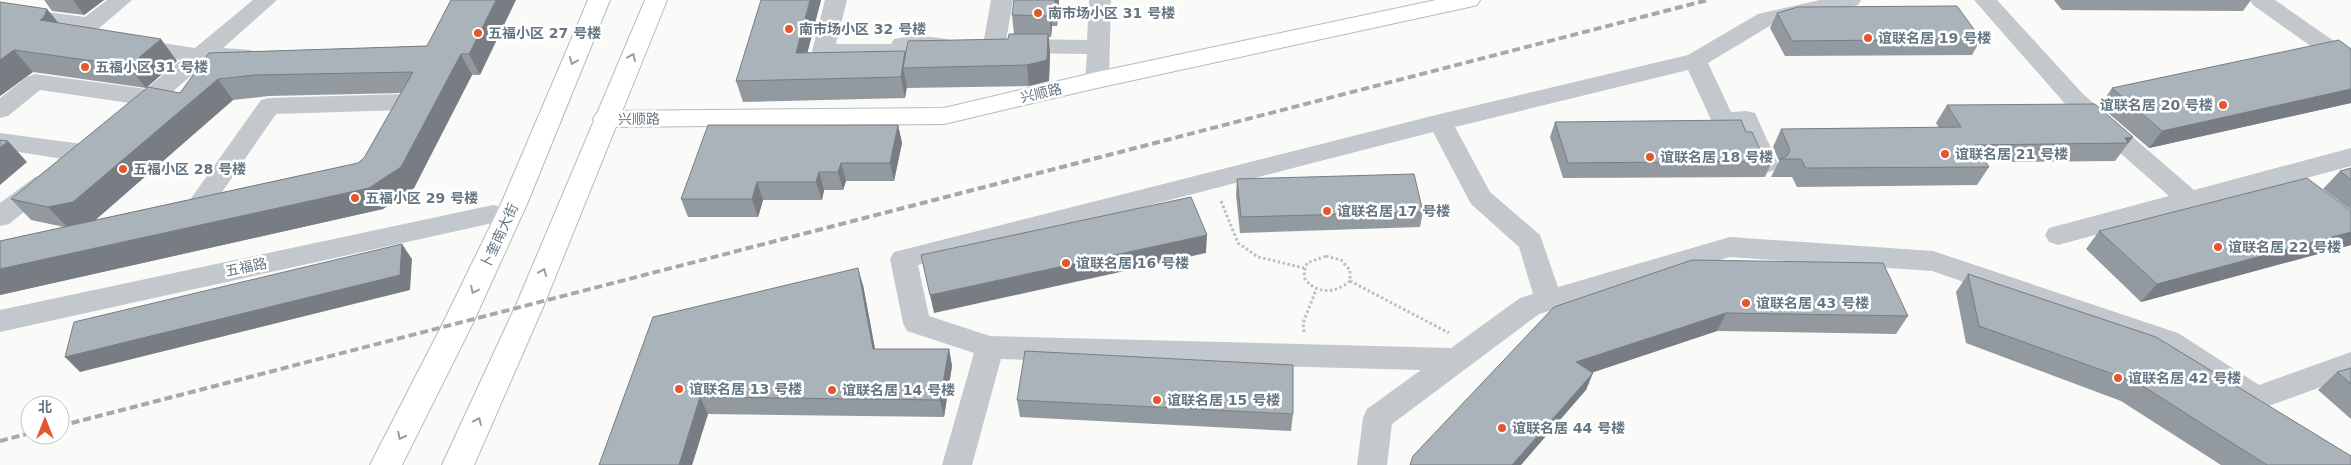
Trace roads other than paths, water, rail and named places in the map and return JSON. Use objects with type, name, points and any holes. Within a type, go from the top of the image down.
[{"type":"main road","name":"卜奎南大街","points":[[386,465],[457,325],[514,204],[599,0]]},
{"type":"main road","points":[[458,465],[530,305],[656,0]]},
{"type":"main road","name":"兴顺路","points":[[606,120],[944,116],[1097,80],[1464,1]]},
{"type":"street","points":[[95,37],[121,0]]},
{"type":"street","points":[[121,123],[266,0]]},
{"type":"street","points":[[836,0],[823,51],[900,52],[902,44],[1098,47]]},
{"type":"street","points":[[979,45],[1002,0]]},
{"type":"street","points":[[1097,80],[1100,0]]},
{"type":"street","points":[[1466,353],[1305,356],[990,347],[916,323],[903,259],[1440,122],[1695,61],[1766,19],[1850,0]]},
{"type":"street","points":[[1986,0],[2075,100],[2189,200]]},
{"type":"street","points":[[2261,0],[2351,64]]},
{"type":"street","points":[[0,13],[45,19],[29,32],[95,37],[200,56],[260,55]]},
{"type":"street","points":[[1695,61],[1722,120],[1746,119],[1768,167]]},
{"type":"street","points":[[0,110],[36,82],[152,98]]},
{"type":"street","points":[[232,203],[185,213],[269,106],[403,102],[389,127]]},
{"type":"street","points":[[1440,122],[1480,198],[1531,242],[1549,301]]},
{"type":"street","points":[[0,140],[90,147],[2,214]]},
{"type":"street","points":[[2058,235],[2351,157]]},
{"type":"street","points":[[2284,174],[2307,192]]},
{"type":"street","name":"五福路","points":[[0,321],[493,214]]},
{"type":"street","points":[[1372,465],[1378,418],[1530,306],[1730,247],[1933,261],[2168,341],[2279,415]]},
{"type":"street","points":[[957,465],[990,347]]},
{"type":"street","points":[[2255,399],[2351,364]]},
{"type":"railway","points":[[70,423],[1708,0]]},
{"type":"railway","points":[[0,441],[20,436]]},
{"type":"place","name":"南市场小区 31 号楼","points":[[1038,13]]},
{"type":"place","name":"南市场小区 32 号楼","points":[[789,29]]},
{"type":"place","name":"五福小区 27 号楼","points":[[478,33]]},
{"type":"place","name":"谊联名居 19 号楼","points":[[1868,38]]},
{"type":"place","name":"五福小区 31 号楼","points":[[85,67]]},
{"type":"place","name":"谊联名居 20 号楼","points":[[2223,105]]},
{"type":"place","name":"谊联名居 21 号楼","points":[[1945,154]]},
{"type":"place","name":"谊联名居 18 号楼","points":[[1650,157]]},
{"type":"place","name":"五福小区 28 号楼","points":[[123,169]]},
{"type":"place","name":"五福小区 29 号楼","points":[[355,198]]},
{"type":"place","name":"谊联名居 17 号楼","points":[[1327,211]]},
{"type":"place","name":"谊联名居 22 号楼","points":[[2218,247]]},
{"type":"place","name":"谊联名居 16 号楼","points":[[1066,263]]},
{"type":"place","name":"谊联名居 43 号楼","points":[[1746,303]]},
{"type":"place","name":"谊联名居 42 号楼","points":[[2118,378]]},
{"type":"place","name":"谊联名居 13 号楼","points":[[679,389]]},
{"type":"place","name":"谊联名居 14 号楼","points":[[832,390]]},
{"type":"place","name":"谊联名居 15 号楼","points":[[1157,400]]},
{"type":"place","name":"谊联名居 44 号楼","points":[[1502,428]]}]
